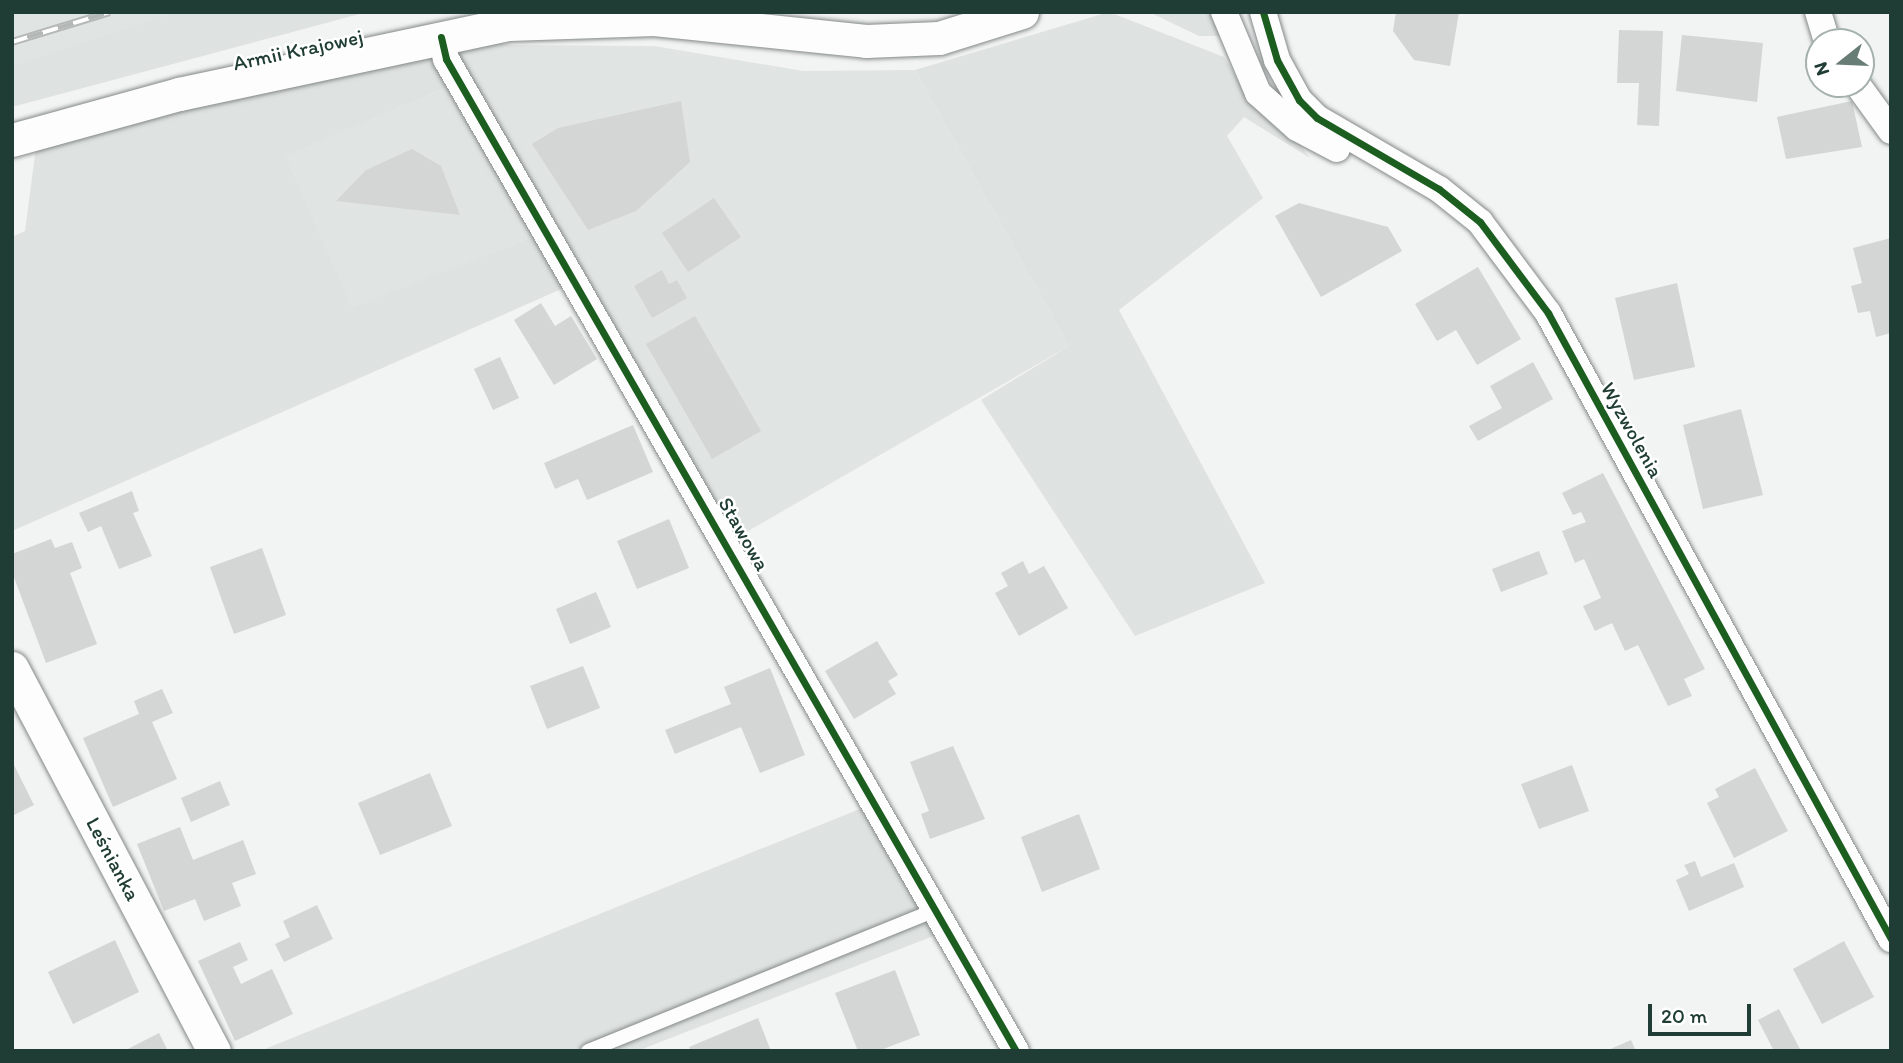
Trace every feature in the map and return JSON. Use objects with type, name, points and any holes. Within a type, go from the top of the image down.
[{"type":"street","name":"Armii Krajowej","points":[[889,39],[964,12]]},
{"type":"street","name":"Armii Krajowej","points":[[12,141],[179,94],[441,37],[559,19],[654,19],[824,41],[939,38],[1022,12]]},
{"type":"street","name":"Wyzwolenia","points":[[1224,12],[1244,67],[1274,110],[1351,158],[1439,189]]},
{"type":"street","name":"Wyzwolenia","points":[[1263,12],[1277,60],[1317,118],[1439,189],[1480,222],[1548,313],[1891,939]]},
{"type":"street","name":"Stawowa","points":[[441,37],[446,59],[938,909],[1016,1051]]},
{"type":"street","points":[[1867,98],[1891,131]]},
{"type":"street","name":"Leśnianka","points":[[12,668],[214,1051]]},
{"type":"lane","points":[[587,1051],[938,909]]},
{"type":"shaded area","points":[[12,12],[262,12],[12,97]]},
{"type":"shaded area","points":[[178,12],[367,12],[12,107],[12,66]]},
{"type":"shaded area","points":[[1109,12],[1224,57],[1252,104],[1295,138],[1310,158],[1244,117],[1227,136],[1263,198],[1119,310],[1265,583],[1135,636],[981,400],[1069,346],[915,70]]},
{"type":"shaded area","points":[[1149,12],[1211,12],[1222,36],[1199,36]]},
{"type":"shaded area","points":[[441,37],[514,45],[654,46],[803,71],[915,70],[1069,346],[729,542]]},
{"type":"shaded area","points":[[441,37],[452,85],[285,156],[352,308],[537,235],[566,287],[12,531],[12,237],[25,231],[38,132]]},
{"type":"shaded area","points":[[452,85],[537,235],[352,309],[284,156]]},
{"type":"shaded area","points":[[877,802],[949,930],[637,1051],[260,1051]]},
{"type":"building","points":[[1396,12],[1459,12],[1450,66],[1414,60],[1393,31]]},
{"type":"building","points":[[1619,30],[1663,31],[1659,126],[1637,125],[1639,83],[1617,83]]},
{"type":"building","points":[[1682,35],[1763,43],[1757,102],[1676,91]]},
{"type":"building","points":[[681,101],[690,162],[636,211],[588,230],[532,144],[558,128]]},
{"type":"building","points":[[1852,101],[1862,147],[1786,159],[1777,117]]},
{"type":"building","points":[[412,149],[441,166],[460,215],[336,201],[366,170]]},
{"type":"building","points":[[714,198],[741,237],[688,272],[662,233]]},
{"type":"building","points":[[1299,203],[1388,227],[1402,251],[1321,297],[1275,216]]},
{"type":"building","points":[[1891,238],[1891,333],[1876,337],[1870,311],[1858,313],[1851,286],[1862,283],[1853,248]]},
{"type":"building","points":[[1478,267],[1521,339],[1477,365],[1456,330],[1437,341],[1415,304]]},
{"type":"building","points":[[662,270],[669,284],[677,280],[687,298],[652,318],[634,286]]},
{"type":"building","points":[[1677,283],[1695,367],[1634,380],[1615,298]]},
{"type":"building","points":[[541,303],[555,326],[571,316],[597,359],[554,385],[514,320]]},
{"type":"building","points":[[695,316],[761,431],[712,459],[646,344]]},
{"type":"building","points":[[500,357],[519,398],[493,410],[474,369]]},
{"type":"building","points":[[1533,362],[1553,399],[1478,441],[1469,426],[1502,408],[1490,386]]},
{"type":"building","points":[[1741,409],[1763,495],[1703,509],[1683,425]]},
{"type":"building","points":[[633,425],[653,472],[587,500],[578,479],[555,489],[544,463]]},
{"type":"building","points":[[1603,473],[1705,669],[1684,679],[1692,696],[1668,706],[1638,645],[1625,651],[1612,623],[1595,631],[1583,606],[1601,598],[1584,559],[1575,563],[1562,531],[1586,522],[1581,512],[1573,515],[1562,493]]},
{"type":"building","points":[[132,491],[139,511],[133,513],[152,556],[119,569],[101,526],[88,532],[79,513]]},
{"type":"building","points":[[669,519],[689,568],[637,589],[617,541]]},
{"type":"building","points":[[51,539],[55,548],[72,542],[82,568],[70,573],[97,644],[46,663],[12,572],[12,554]]},
{"type":"building","points":[[262,548],[286,615],[234,634],[210,567]]},
{"type":"building","points":[[1539,551],[1548,574],[1501,592],[1492,569]]},
{"type":"building","points":[[1023,561],[1029,574],[1044,566],[1068,608],[1019,636],[995,593],[1008,586],[1001,573]]},
{"type":"building","points":[[596,592],[611,627],[570,644],[556,609]]},
{"type":"building","points":[[877,641],[898,675],[888,681],[896,694],[854,719],[825,671]]},
{"type":"building","points":[[583,666],[600,708],[547,729],[530,686]]},
{"type":"building","points":[[770,668],[805,755],[760,773],[741,727],[675,754],[665,730],[731,704],[724,687]]},
{"type":"building","points":[[162,689],[173,713],[152,722],[177,779],[113,807],[83,738],[139,714],[134,701]]},
{"type":"building","points":[[953,746],[985,819],[930,839],[921,814],[929,811],[910,762]]},
{"type":"building","points":[[12,761],[34,805],[12,816]]},
{"type":"building","points":[[1572,765],[1589,811],[1539,829],[1521,784]]},
{"type":"building","points":[[1755,768],[1788,831],[1734,858],[1707,803],[1719,797],[1715,789]]},
{"type":"building","points":[[430,773],[452,826],[380,855],[358,803]]},
{"type":"building","points":[[220,781],[230,805],[191,822],[181,798]]},
{"type":"building","points":[[1079,814],[1100,869],[1042,892],[1021,837]]},
{"type":"building","points":[[180,827],[193,860],[243,840],[256,874],[232,883],[241,906],[204,921],[195,899],[164,911],[137,844]]},
{"type":"building","points":[[1695,861],[1701,877],[1734,863],[1744,887],[1689,911],[1676,880],[1689,874],[1684,865]]},
{"type":"building","points":[[317,905],[333,939],[284,962],[275,944],[290,937],[283,921]]},
{"type":"building","points":[[115,940],[139,992],[73,1024],[48,972]]},
{"type":"building","points":[[1844,941],[1874,997],[1822,1024],[1793,969]]},
{"type":"building","points":[[240,942],[248,960],[233,967],[241,984],[272,969],[293,1014],[235,1041],[198,961]]},
{"type":"building","points":[[895,970],[920,1035],[878,1051],[858,1051],[835,993]]},
{"type":"building","points":[[1779,1009],[1801,1051],[1774,1051],[1758,1020]]},
{"type":"building","points":[[758,1018],[771,1051],[691,1051],[689,1047]]},
{"type":"building","points":[[159,1033],[168,1051],[124,1051]]},
{"type":"building","points":[[1631,1040],[1636,1051],[1606,1051]]},
{"type":"railway","points":[[12,42],[110,12]]},
{"type":"cycle path","points":[[1263,12],[1277,60],[1299,100],[1317,118],[1439,189],[1480,222],[1548,313],[1891,939]]},
{"type":"cycle path","points":[[441,37],[446,59],[1016,1051]]}]
